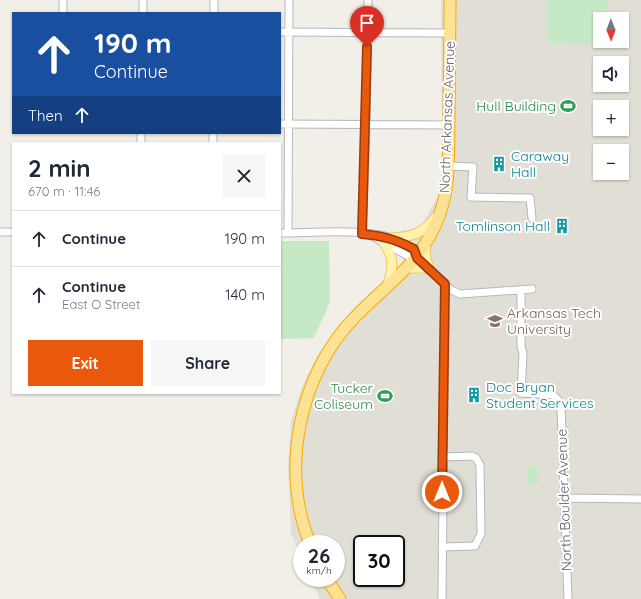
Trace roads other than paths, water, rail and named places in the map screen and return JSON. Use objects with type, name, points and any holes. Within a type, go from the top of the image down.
[{"type":"highway","name":"North Arkansas Avenue","points":[[307,535],[299,506],[296,470],[297,439],[303,411],[321,365],[342,332],[356,316],[417,258],[426,243],[441,210],[447,186],[448,166],[450,0]]},
{"type":"highway","points":[[332,587],[340,599]]},
{"type":"main road","points":[[386,289],[392,274],[393,265],[388,240],[416,235],[429,225],[441,210]]},
{"type":"main road","points":[[408,268],[429,268],[425,255],[426,243]]},
{"type":"street","points":[[63,0],[63,12]]},
{"type":"street","points":[[143,0],[143,12]]},
{"type":"street","points":[[214,0],[214,12]]},
{"type":"street","points":[[288,233],[284,124],[289,32],[289,0]]},
{"type":"street","points":[[362,234],[366,125],[368,0]]},
{"type":"street","points":[[281,32],[450,33]]},
{"type":"street","points":[[284,124],[449,125]]},
{"type":"street","points":[[448,166],[473,167],[471,197],[530,198],[532,218]]},
{"type":"street","points":[[0,232],[12,232]]},
{"type":"street","points":[[281,233],[362,234],[388,240],[414,249],[417,258],[451,290],[460,294],[532,289]]},
{"type":"street","points":[[442,599],[443,349],[445,284]]},
{"type":"street","name":"North Boulder Avenue","points":[[521,290],[521,347],[523,353],[521,393],[552,395],[560,402],[568,599]]},
{"type":"street","points":[[442,457],[472,456],[476,458],[480,465],[481,534],[475,546],[442,547]]},
{"type":"street","points":[[564,498],[641,499]]},
{"type":"place","name":"Hull Building","points":[[568,106]]},
{"type":"place","name":"Caraway Hall","points":[[499,164]]},
{"type":"place","name":"Tomlinson Hall","points":[[562,226]]},
{"type":"place","name":"Arkansas Tech University","points":[[495,321]]},
{"type":"place","name":"Doc Bryan Student Services","points":[[474,395]]},
{"type":"place","name":"Tucker Coliseum","points":[[385,396]]}]
